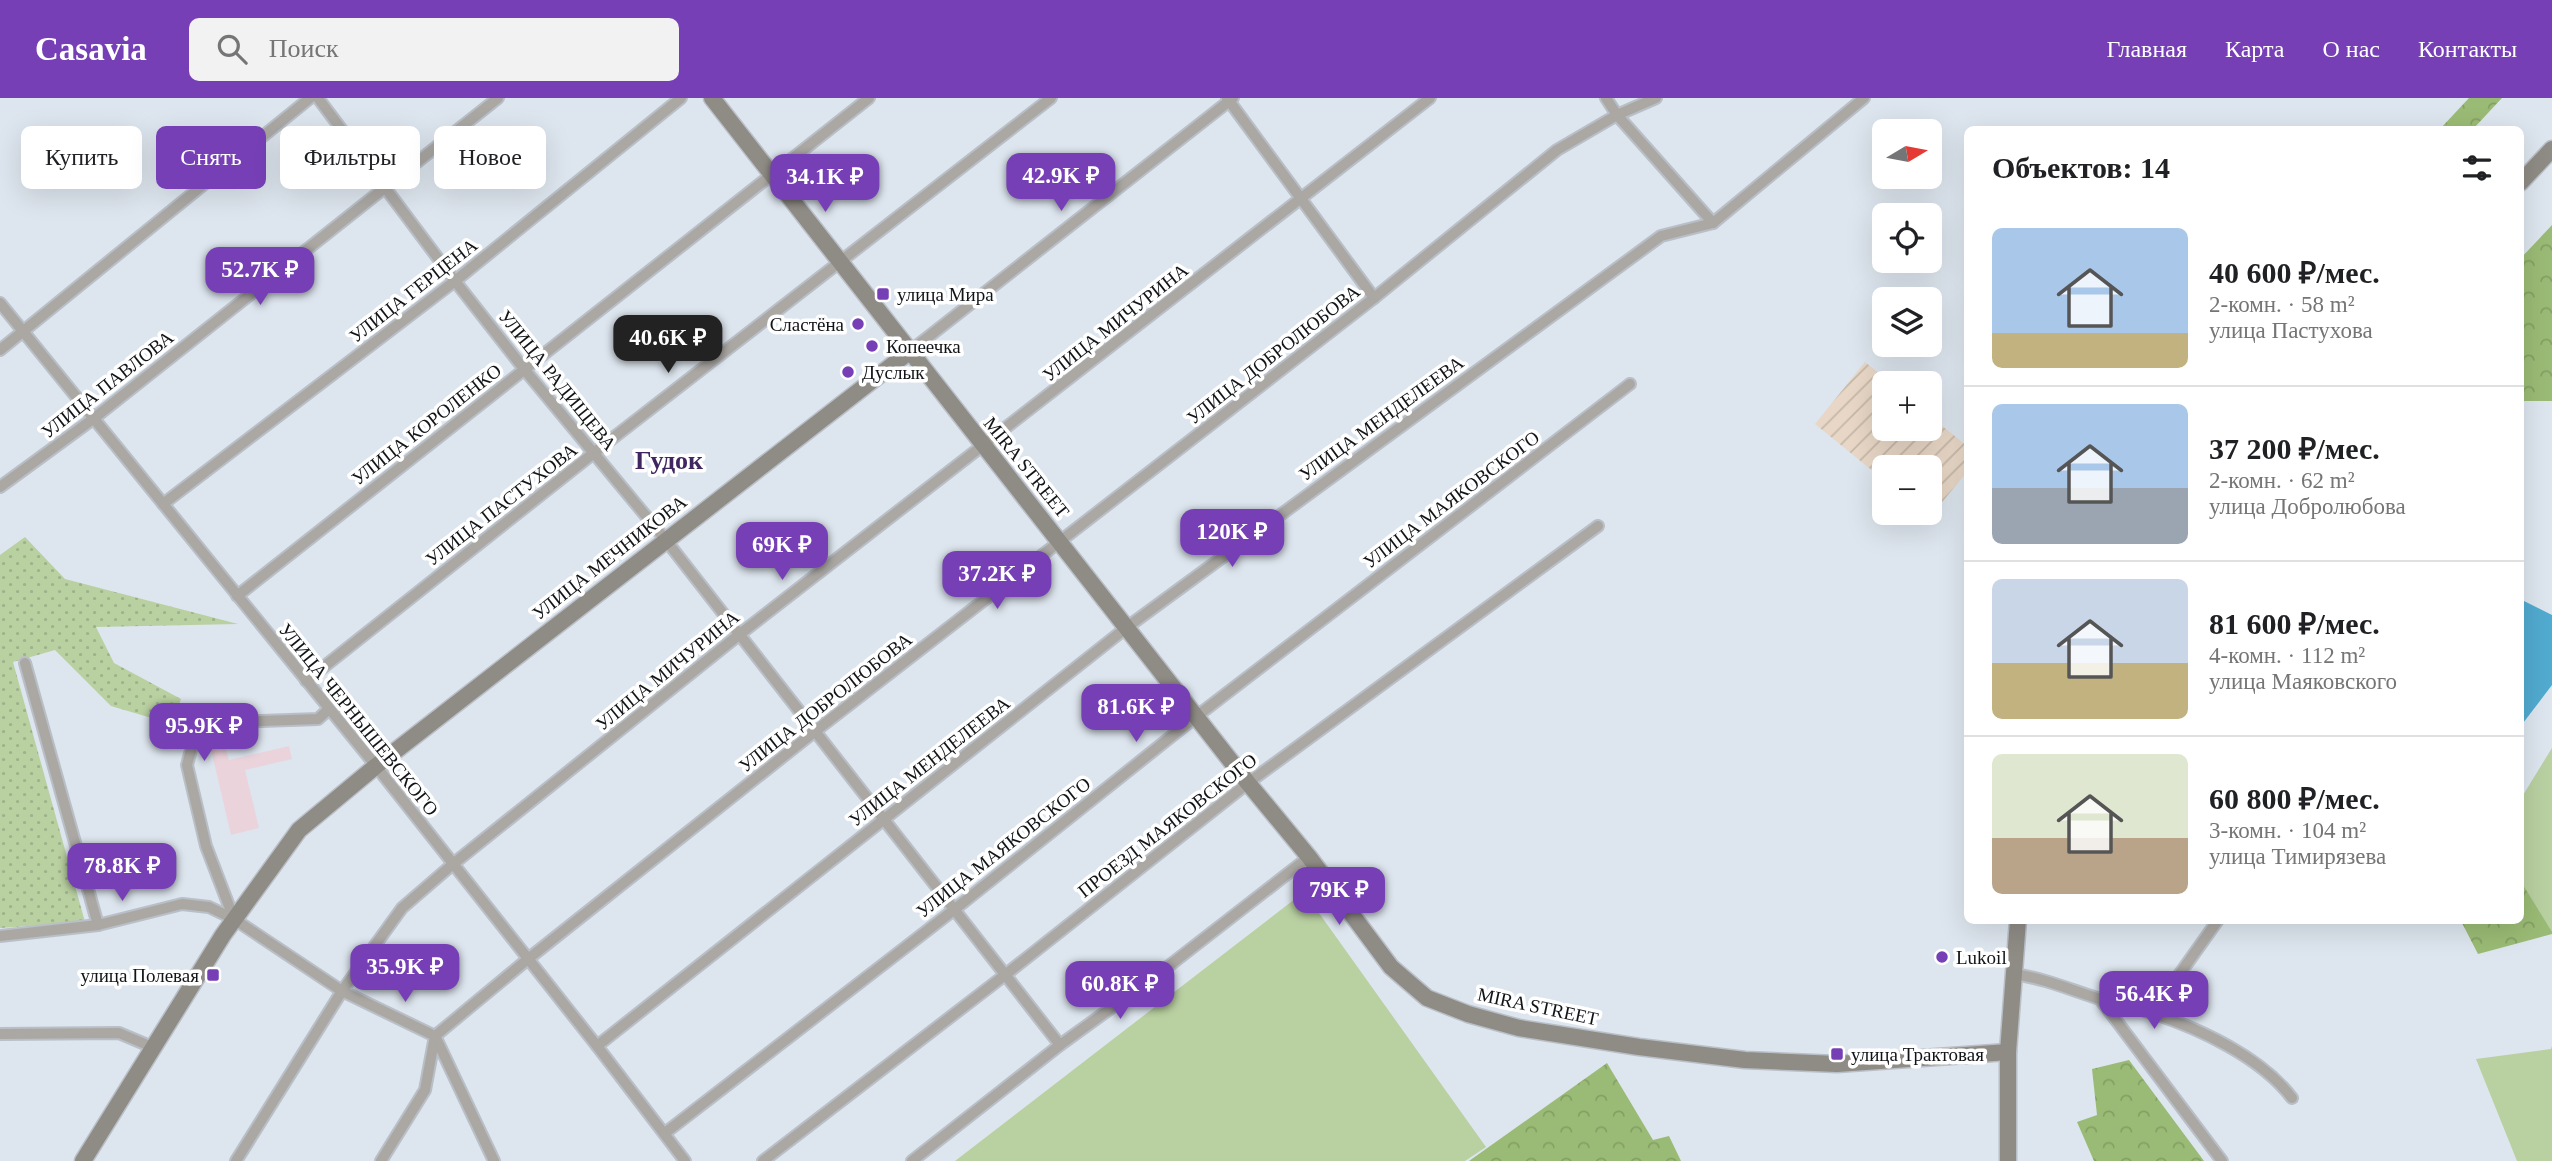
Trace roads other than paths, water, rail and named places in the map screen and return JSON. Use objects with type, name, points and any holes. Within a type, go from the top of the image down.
[{"type":"main road","points":[[712,98],[909,352]]},
{"type":"main road","points":[[2524,179],[2552,149]]},
{"type":"main road","name":"MIRA STREET","points":[[909,352],[1309,857],[1391,967],[1427,998],[1468,1014],[1533,1030],[1745,1060],[1837,1064],[2008,1052]]},
{"type":"main road","name":"УЛИЦА МЕЧНИКОВА","points":[[83,1161],[234,919],[299,830],[376,766],[665,539],[909,352]]},
{"type":"main road","points":[[2008,1161],[2008,1052],[2018,924]]},
{"type":"street","points":[[0,350],[310,98]]},
{"type":"street","name":"УЛИЦА РАДИЩЕВА","points":[[318,98],[339,126]]},
{"type":"street","name":"УЛИЦА ПАВЛОВА","points":[[420,160],[498,98]]},
{"type":"street","name":"УЛИЦА ГЕРЦЕНА","points":[[163,505],[456,281],[681,98]]},
{"type":"street","name":"УЛИЦА КОРОЛЕНКО","points":[[237,596],[869,98]]},
{"type":"street","name":"УЛИЦА ПАСТУХОВА","points":[[306,681],[594,452],[1051,98]]},
{"type":"street","name":"УЛИЦА МИЧУРИНА","points":[[236,1161],[342,991],[402,908],[740,634],[1430,98]]},
{"type":"street","points":[[1606,98],[1617,115],[1713,223]]},
{"type":"street","name":"УЛИЦА ДОБРОЛЮБОВА","points":[[435,1036],[814,732],[1374,298],[1557,150],[1617,115],[1656,98]]},
{"type":"street","name":"УЛИЦА МЕНДЕЛЕЕВА","points":[[597,1046],[1126,628],[1661,236],[1713,223],[1864,98]]},
{"type":"street","points":[[1230,99],[1374,298]]},
{"type":"street","name":"УЛИЦА МЕЧНИКОВА","points":[[909,352],[1230,99]]},
{"type":"street","name":"УЛИЦА ПАВЛОВА","points":[[0,487],[93,419],[383,189]]},
{"type":"street","name":"УЛИЦА РАДИЩЕВА","points":[[385,189],[524,369],[740,634],[1060,1045]]},
{"type":"street","name":"УЛИЦА ЧЕРНЫШЕВСКОГО","points":[[0,303],[376,766],[685,1161]]},
{"type":"street","name":"УЛИЦА МАЯКОВСКОГО","points":[[665,1133],[955,909],[1197,716],[1630,384]]},
{"type":"street","name":"ПРОЕЗД МАЯКОВСКОГО","points":[[764,1161],[1248,783],[1598,526]]},
{"type":"street","points":[[25,663],[98,925]]},
{"type":"street","points":[[234,919],[206,846],[187,765],[196,731],[209,723],[318,719],[329,709]]},
{"type":"street","points":[[912,1161],[1060,1045],[1161,972],[1309,857]]},
{"type":"street","points":[[0,936],[98,925],[182,904],[209,907],[234,919],[342,991],[435,1036],[494,1161]]},
{"type":"street","points":[[2152,1013],[2215,924]]},
{"type":"street","points":[[2013,974],[2037,977],[2152,1013],[2199,1032],[2249,1058],[2278,1079],[2292,1098]]},
{"type":"street","points":[[2101,999],[2222,1161]]},
{"type":"street","points":[[0,1034],[119,1033],[152,1047]]},
{"type":"street","points":[[382,1161],[425,1090],[435,1036]]},
{"type":"water","points":[[2524,601],[2552,615],[2552,685],[2524,722]]},
{"type":"place","name":"улица Мира","points":[[883,294]]},
{"type":"place","name":"Сластёна","points":[[858,324]]},
{"type":"place","name":"Копеечка","points":[[872,346]]},
{"type":"place","name":"Дуслык","points":[[848,372]]},
{"type":"place","name":"Lukoil","points":[[1942,957]]},
{"type":"place","name":"улица Полевая","points":[[213,975]]},
{"type":"place","name":"улица Трактовая","points":[[1837,1054]]},
{"type":"district","name":"Гудок","points":[[669,460]]}]
